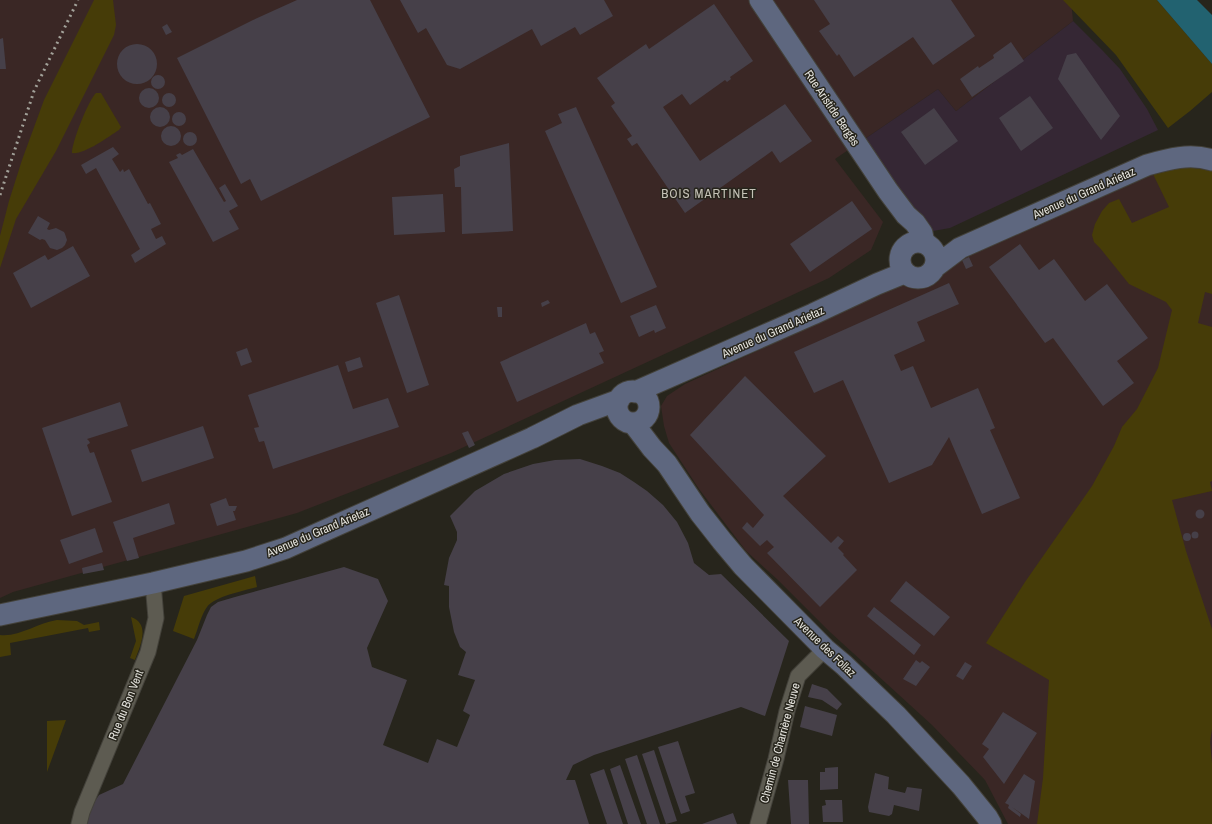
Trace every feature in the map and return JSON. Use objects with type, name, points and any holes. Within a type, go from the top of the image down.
[{"type":"main road","name":"Rue Aristide Bergès","points":[[760,0],[888,192],[922,233],[917,256]]},
{"type":"main road","name":"Avenue du Grand Arietaz","points":[[0,615],[153,583],[246,561],[286,548],[532,438],[578,415],[634,409],[664,388],[668,378],[877,284],[917,256],[960,248],[1147,165],[1174,158],[1186,157],[1212,160]]},
{"type":"main road","name":"Avenue des Follaz","points":[[634,409],[652,448],[666,464],[700,513],[722,541],[767,591],[825,649],[844,665],[896,715],[961,785],[991,824]]},
{"type":"street","name":"Rue du Bon Vent","points":[[79,824],[82,812],[148,652],[156,618],[153,583]]},
{"type":"street","name":"Chemin de Charrière Neuve","points":[[758,824],[776,759],[787,711],[798,676],[825,649]]},
{"type":"shaded area","points":[[0,0],[1071,0],[1073,21],[956,111],[938,89],[835,159],[883,222],[871,250],[829,278],[451,453],[297,513],[13,592],[0,598]]},
{"type":"shaded area","points":[[94,0],[113,0],[116,25],[114,35],[56,151],[16,219],[0,268],[0,236],[22,160],[44,100]]},
{"type":"shaded area","points":[[1063,0],[1157,0],[1212,64],[1212,92],[1168,128],[1116,55]]},
{"type":"shaded area","points":[[1073,21],[1120,69],[1147,109],[1158,130],[950,228],[933,231],[920,227],[863,140],[938,89],[956,111]]},
{"type":"shaded area","points":[[96,93],[101,93],[121,127],[119,130],[89,148],[77,153],[72,153],[81,122]]},
{"type":"shaded area","points":[[1175,165],[1212,171],[1212,824],[1008,824],[985,780],[932,725],[830,632],[778,580],[746,551],[699,489],[669,443],[664,426],[661,406],[667,396],[685,384],[923,275]]},
{"type":"shaded area","points":[[1175,165],[1212,171],[1212,294],[1205,292],[1198,323],[1212,327],[1212,481],[1210,482],[1212,491],[1172,500],[1186,551],[1212,629],[1212,729],[1210,742],[1212,763],[1212,824],[1037,824],[1043,778],[1049,680],[986,643],[1025,582],[1092,486],[1114,446],[1122,427],[1137,409],[1158,368],[1172,310],[1166,302],[1129,284],[1094,242],[1092,235],[1095,224],[1102,211],[1109,203],[1119,199],[1132,223],[1169,207],[1153,174]]},
{"type":"shaded area","points":[[255,576],[257,587],[223,597],[211,603],[207,607],[201,618],[194,639],[173,631],[184,596]]},
{"type":"shaded area","points":[[131,617],[137,620],[141,625],[142,630],[141,642],[135,660],[130,658],[136,641]]},
{"type":"shaded area","points":[[57,620],[77,621],[84,625],[99,622],[100,630],[89,632],[88,628],[10,643],[11,655],[0,657],[0,635],[15,634]]},
{"type":"shaded area","points":[[66,720],[47,772],[47,721]]},
{"type":"water","points":[[1157,0],[1197,0],[1212,15],[1212,64]]},
{"type":"building","points":[[297,0],[370,0],[430,117],[261,201],[250,179],[241,184],[177,58]]},
{"type":"building","points":[[400,0],[604,0],[613,16],[580,35],[575,27],[541,46],[532,29],[460,69],[447,65],[426,28],[418,33]]},
{"type":"building","points":[[814,0],[951,0],[975,36],[933,65],[913,37],[854,77],[839,54],[837,56],[819,31],[830,24]]},
{"type":"building","points":[[714,4],[753,61],[730,77],[731,79],[727,82],[725,80],[690,105],[682,94],[663,107],[700,161],[785,104],[812,141],[780,163],[772,151],[685,213],[637,143],[632,146],[627,139],[632,136],[611,106],[615,103],[597,78],[646,44],[649,49]]},
{"type":"building","points":[[167,24],[172,32],[166,35],[162,27]]},
{"type":"building","points":[[3,38],[6,69],[0,69],[0,39]]},
{"type":"building","points":[[1011,42],[1024,61],[972,97],[960,79],[978,66],[979,68],[994,58],[993,55]]},
{"type":"building","points":[[133,44],[141,44],[148,47],[154,53],[157,64],[154,75],[148,81],[141,84],[133,84],[126,81],[120,75],[117,68],[117,60],[120,53],[126,47]]},
{"type":"building","points":[[1076,53],[1120,116],[1101,140],[1058,79],[1067,55]]},
{"type":"building","points":[[158,75],[163,77],[165,82],[163,87],[158,89],[153,87],[151,82],[153,77]]},
{"type":"building","points":[[149,88],[156,91],[159,98],[156,105],[149,108],[142,105],[139,98],[142,91]]},
{"type":"building","points":[[169,93],[174,95],[176,100],[174,105],[169,107],[164,105],[162,100],[164,95]]},
{"type":"building","points":[[1030,96],[1053,128],[1021,151],[999,118]]},
{"type":"building","points":[[160,107],[167,110],[170,117],[167,124],[160,127],[153,124],[150,117],[153,110]]},
{"type":"building","points":[[576,107],[657,287],[621,303],[545,131],[562,123],[558,114]]},
{"type":"building","points":[[934,108],[958,141],[925,165],[901,132]]},
{"type":"building","points":[[179,112],[184,114],[186,119],[184,124],[179,126],[174,124],[172,119],[174,114]]},
{"type":"building","points":[[171,126],[178,129],[181,136],[178,143],[171,146],[164,143],[161,136],[164,129]]},
{"type":"building","points":[[190,132],[195,134],[197,139],[195,144],[190,146],[185,144],[183,139],[185,134]]},
{"type":"building","points":[[509,143],[513,231],[462,234],[461,187],[455,187],[454,169],[460,166],[460,156]]},
{"type":"building","points":[[113,147],[119,154],[112,159],[120,172],[123,169],[124,172],[129,169],[161,224],[151,229],[156,239],[162,236],[166,244],[135,263],[131,255],[140,249],[96,168],[86,174],[81,165]]},
{"type":"building","points":[[193,149],[224,202],[226,201],[219,188],[225,184],[238,206],[229,211],[239,229],[213,242],[169,162],[178,158],[176,155],[180,153],[182,155]]},
{"type":"building","points":[[443,194],[445,232],[394,235],[392,197]]},
{"type":"building","points":[[852,201],[872,229],[810,272],[790,244]]},
{"type":"building","points":[[38,216],[50,223],[47,229],[49,230],[56,228],[64,232],[67,240],[62,248],[57,250],[50,248],[45,240],[40,240],[28,233]]},
{"type":"building","points":[[1020,244],[1039,270],[1054,259],[1085,301],[1107,284],[1148,338],[1117,361],[1134,383],[1103,406],[1053,338],[1045,343],[989,267]]},
{"type":"building","points":[[73,246],[90,276],[31,308],[13,273],[45,255],[48,260]]},
{"type":"building","points":[[969,257],[973,266],[966,269],[962,260]]},
{"type":"building","points":[[949,283],[959,304],[917,322],[925,341],[894,355],[901,371],[913,366],[931,408],[978,388],[995,428],[990,430],[1020,498],[982,514],[949,437],[932,465],[889,483],[843,380],[814,393],[794,352]]},
{"type":"building","points":[[399,295],[429,385],[407,393],[376,303]]},
{"type":"building","points":[[548,300],[550,303],[542,307],[541,303]]},
{"type":"building","points":[[656,305],[666,328],[655,333],[654,330],[639,337],[630,316]]},
{"type":"building","points":[[497,307],[502,307],[502,317],[498,317]]},
{"type":"building","points":[[586,323],[590,334],[595,332],[604,351],[599,353],[604,363],[517,402],[500,362]]},
{"type":"building","points":[[247,348],[252,362],[241,366],[236,352]]},
{"type":"building","points":[[360,357],[363,367],[348,372],[345,362]]},
{"type":"building","points":[[338,365],[353,409],[388,398],[399,427],[273,469],[264,441],[259,442],[254,428],[259,427],[248,395]]},
{"type":"building","points":[[745,376],[826,456],[783,496],[831,543],[838,536],[844,541],[838,548],[857,570],[820,607],[767,553],[774,547],[767,540],[760,546],[742,528],[747,522],[753,528],[764,515],[690,435]]},
{"type":"building","points":[[120,402],[128,426],[87,439],[90,443],[87,445],[90,453],[94,452],[112,502],[72,516],[42,428]]},
{"type":"building","points":[[203,426],[214,458],[142,482],[131,450]]},
{"type":"building","points":[[468,431],[475,445],[469,448],[462,433]]},
{"type":"building","points":[[580,459],[620,473],[647,491],[663,505],[677,522],[688,543],[694,563],[709,575],[721,574],[789,641],[765,716],[741,707],[594,755],[573,765],[566,780],[575,780],[589,824],[85,824],[86,814],[99,795],[123,784],[197,640],[211,607],[218,602],[344,567],[378,579],[388,601],[367,648],[372,667],[407,680],[383,745],[428,763],[437,739],[457,747],[470,715],[463,711],[475,680],[458,675],[466,652],[460,647],[454,632],[449,607],[449,586],[444,585],[449,558],[457,540],[457,532],[450,516],[475,491],[504,474],[533,464],[555,460]]},
{"type":"building","points":[[226,498],[229,506],[237,506],[235,511],[233,511],[236,520],[217,526],[210,504]]},
{"type":"building","points":[[169,503],[175,524],[133,538],[139,558],[127,561],[113,522]]},
{"type":"building","points":[[1200,509],[1205,514],[1200,519],[1195,514]]},
{"type":"building","points":[[95,528],[103,552],[69,564],[60,540]]},
{"type":"building","points":[[1195,532],[1198,535],[1195,538],[1192,535]]},
{"type":"building","points":[[1187,533],[1190,534],[1190,540],[1187,541],[1184,540],[1183,537],[1184,534]]},
{"type":"building","points":[[102,563],[104,570],[83,574],[82,568]]},
{"type":"building","points":[[906,581],[950,617],[934,636],[890,601]]},
{"type":"building","points":[[874,607],[921,645],[914,655],[867,616]]},
{"type":"building","points":[[916,660],[920,663],[922,661],[930,667],[916,686],[903,679]]},
{"type":"building","points":[[965,662],[972,666],[963,680],[956,676]]},
{"type":"building","points":[[812,684],[827,689],[842,704],[837,710],[822,700],[808,697]]},
{"type":"building","points":[[805,706],[837,715],[832,736],[800,727]]},
{"type":"building","points":[[1003,712],[1037,733],[1004,784],[983,757],[989,749],[982,744]]},
{"type":"building","points":[[678,741],[695,793],[685,796],[690,811],[681,814],[658,747]]},
{"type":"building","points":[[654,750],[677,821],[666,824],[642,754]]},
{"type":"building","points":[[637,755],[660,824],[647,824],[625,759]]},
{"type":"building","points":[[620,765],[641,824],[628,824],[610,769]]},
{"type":"building","points":[[838,767],[838,789],[820,790],[820,772],[825,772],[825,768]]},
{"type":"building","points":[[604,769],[623,824],[607,824],[590,774]]},
{"type":"building","points":[[875,773],[889,777],[888,789],[905,793],[907,787],[922,789],[919,811],[894,805],[892,814],[889,816],[869,812],[868,807]]},
{"type":"building","points":[[1024,774],[1035,781],[1029,819],[1012,807],[1021,814],[1020,817],[1008,808],[1009,805],[1005,803]]},
{"type":"building","points":[[788,780],[808,780],[809,824],[791,824]]},
{"type":"building","points":[[825,800],[842,800],[843,822],[823,822],[822,806],[826,805]]},
{"type":"building","points":[[733,813],[737,824],[702,824]]},
{"type":"railway","points":[[0,195],[34,91],[78,0]]},
{"type":"district","name":"BOIS MARTINET","points":[[709,193]]}]
